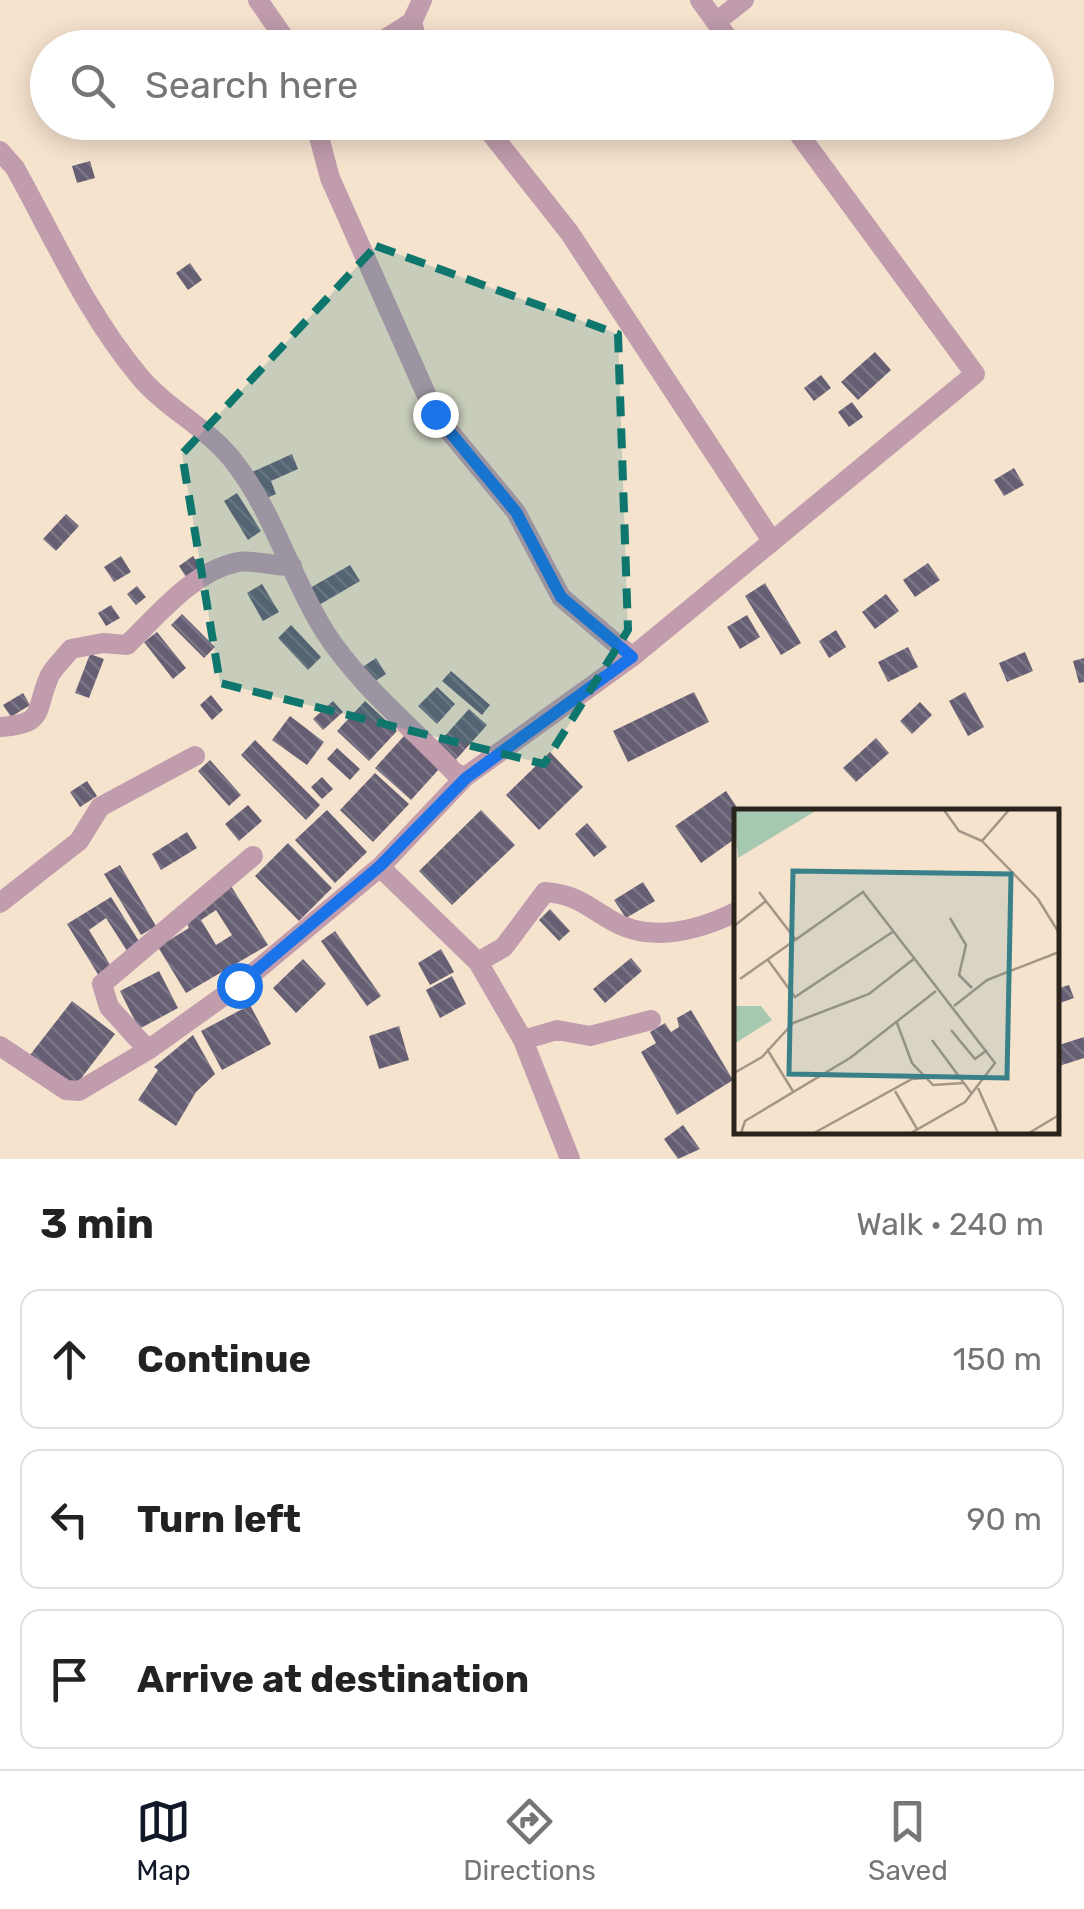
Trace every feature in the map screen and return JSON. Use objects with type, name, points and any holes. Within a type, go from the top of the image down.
[{"type":"street","points":[[258,0],[278,30]]},
{"type":"street","points":[[399,30],[412,22],[422,0]]},
{"type":"street","points":[[700,0],[722,30]]},
{"type":"street","points":[[716,22],[744,0]]},
{"type":"street","points":[[412,22],[414,30]]},
{"type":"street","points":[[320,140],[330,178],[435,414],[516,512],[561,597],[632,657]]},
{"type":"street","points":[[496,140],[569,232],[772,541]]},
{"type":"street","points":[[0,1046],[66,1090],[79,1091],[148,1050],[239,985],[380,866],[466,778],[632,657],[975,374],[803,140]]},
{"type":"street","points":[[0,151],[15,168],[94,318],[143,381],[230,456],[324,630],[368,690],[391,704],[454,772],[466,778]]},
{"type":"street","points":[[0,727],[23,726],[41,712],[50,675],[71,649],[103,643],[127,645],[184,591],[206,575],[241,561],[266,568],[292,566]]},
{"type":"street","points":[[0,903],[79,841],[100,807],[196,756]]},
{"type":"street","points":[[148,1050],[109,1007],[102,984],[253,856]]},
{"type":"street","points":[[380,866],[478,962],[523,1040],[570,1159]]},
{"type":"street","points":[[478,962],[504,947],[546,892],[566,893],[592,904],[610,920],[658,934],[706,926],[734,913]]},
{"type":"street","points":[[523,1040],[558,1030],[590,1036],[650,1020]]},
{"type":"highlighted area","points":[[376,246],[618,334],[628,630],[544,764],[220,683],[182,454]]},
{"type":"building","points":[[90,161],[95,178],[77,183],[72,166]]},
{"type":"building","points":[[190,263],[202,280],[188,290],[176,273]]},
{"type":"building","points":[[875,352],[891,370],[858,400],[841,382]]},
{"type":"building","points":[[821,375],[831,388],[814,401],[804,388]]},
{"type":"building","points":[[852,402],[863,417],[849,427],[838,412]]},
{"type":"building","points":[[292,454],[298,469],[271,481],[276,494],[260,501],[248,474]]},
{"type":"building","points":[[1014,468],[1024,485],[1004,496],[994,480]]},
{"type":"building","points":[[237,493],[261,531],[248,540],[224,501]]},
{"type":"building","points":[[66,514],[79,526],[56,551],[43,539]]},
{"type":"building","points":[[121,556],[131,572],[114,582],[104,567]]},
{"type":"building","points":[[193,556],[200,567],[186,577],[179,566]]},
{"type":"building","points":[[928,563],[940,580],[915,597],[903,580]]},
{"type":"building","points":[[350,565],[360,581],[319,605],[310,588]]},
{"type":"building","points":[[765,583],[801,643],[781,655],[745,596]]},
{"type":"building","points":[[262,584],[279,612],[263,621],[247,593]]},
{"type":"building","points":[[137,586],[146,597],[136,605],[127,594]]},
{"type":"building","points":[[886,594],[899,611],[875,629],[862,612]]},
{"type":"building","points":[[111,605],[120,618],[106,626],[98,613]]},
{"type":"building","points":[[182,614],[215,647],[204,658],[171,625]]},
{"type":"building","points":[[747,615],[760,637],[740,649],[727,627]]},
{"type":"building","points":[[291,625],[321,657],[308,670],[278,638]]},
{"type":"building","points":[[836,630],[846,647],[829,658],[819,641]]},
{"type":"building","points":[[157,632],[186,668],[173,679],[144,642]]},
{"type":"building","points":[[908,647],[918,667],[888,682],[878,662]]},
{"type":"building","points":[[1025,652],[1033,671],[1007,682],[999,663]]},
{"type":"building","points":[[90,654],[104,659],[89,698],[75,693]]},
{"type":"building","points":[[376,658],[386,674],[371,684],[361,668]]},
{"type":"building","points":[[1084,658],[1084,682],[1079,683],[1073,661]]},
{"type":"building","points":[[451,671],[490,705],[482,715],[442,681]]},
{"type":"building","points":[[437,687],[455,704],[437,724],[418,706]]},
{"type":"building","points":[[694,692],[709,722],[628,762],[613,731]]},
{"type":"building","points":[[965,692],[984,727],[968,736],[949,701]]},
{"type":"building","points":[[23,693],[30,705],[11,717],[3,705]]},
{"type":"building","points":[[211,695],[223,710],[212,720],[200,705]]},
{"type":"building","points":[[333,701],[343,712],[323,730],[313,719]]},
{"type":"building","points":[[365,701],[397,731],[369,761],[337,731]]},
{"type":"building","points":[[920,702],[932,715],[912,734],[900,721]]},
{"type":"building","points":[[469,709],[487,725],[452,764],[434,748]]},
{"type":"building","points":[[290,716],[324,742],[307,765],[272,740]]},
{"type":"building","points":[[404,736],[440,768],[411,800],[375,768]]},
{"type":"building","points":[[876,738],[889,753],[856,782],[843,768]]},
{"type":"building","points":[[255,740],[320,805],[306,820],[241,755]]},
{"type":"building","points":[[337,748],[360,769],[350,780],[327,759]]},
{"type":"building","points":[[550,752],[583,787],[539,830],[506,795]]},
{"type":"building","points":[[210,760],[241,795],[229,806],[198,771]]},
{"type":"building","points":[[375,773],[409,804],[373,842],[340,810]]},
{"type":"building","points":[[322,777],[333,789],[322,799],[311,787]]},
{"type":"building","points":[[87,781],[97,796],[80,807],[70,792]]},
{"type":"building","points":[[726,791],[738,809],[734,809],[734,839],[701,863],[675,826]]},
{"type":"building","points":[[248,805],[262,821],[239,841],[225,824]]},
{"type":"building","points":[[327,810],[367,852],[335,883],[295,840]]},
{"type":"building","points":[[481,810],[515,845],[452,905],[419,871]]},
{"type":"building","points":[[587,823],[607,847],[594,857],[575,834]]},
{"type":"building","points":[[187,832],[197,848],[161,870],[152,854]]},
{"type":"building","points":[[288,843],[332,888],[299,921],[255,876]]},
{"type":"building","points":[[120,865],[156,926],[141,935],[104,874]]},
{"type":"building","points":[[643,882],[655,901],[626,918],[614,900]]},
{"type":"building","points":[[231,886],[268,945],[186,993],[158,947],[189,928],[184,917]],"holes":[[[216,910],[232,935],[216,945],[201,920]]]},
{"type":"building","points":[[111,897],[142,946],[129,954],[106,918],[89,930],[112,968],[99,976],[67,924]]},
{"type":"building","points":[[550,909],[570,931],[559,941],[539,920]]},
{"type":"building","points":[[335,931],[381,996],[367,1006],[321,941]]},
{"type":"building","points":[[441,949],[454,972],[430,985],[418,963]]},
{"type":"building","points":[[631,958],[642,971],[605,1003],[593,989]]},
{"type":"building","points":[[303,959],[326,984],[296,1013],[273,988]]},
{"type":"building","points":[[159,971],[178,1008],[139,1029],[120,991]]},
{"type":"building","points":[[452,976],[466,1004],[440,1018],[426,990]]},
{"type":"building","points":[[1069,985],[1074,998],[1060,1003],[1059,988]]},
{"type":"building","points":[[72,1001],[115,1034],[73,1089],[30,1055]]},
{"type":"building","points":[[250,1005],[271,1044],[222,1070],[201,1031]]},
{"type":"building","points":[[691,1010],[733,1080],[677,1115],[641,1052],[656,1043],[650,1032],[665,1023],[671,1032],[679,1027],[677,1018]]},
{"type":"building","points":[[399,1026],[409,1060],[379,1069],[369,1036]]},
{"type":"building","points":[[193,1035],[215,1074],[196,1092],[176,1126],[138,1100],[158,1070],[154,1067]]},
{"type":"building","points":[[1084,1037],[1084,1058],[1059,1066],[1059,1045]]},
{"type":"building","points":[[683,1125],[700,1149],[678,1159],[664,1139]]},
{"type":"route","points":[[239,985],[380,866],[466,778],[632,657],[561,597],[516,512],[469,450],[435,414]]}]
